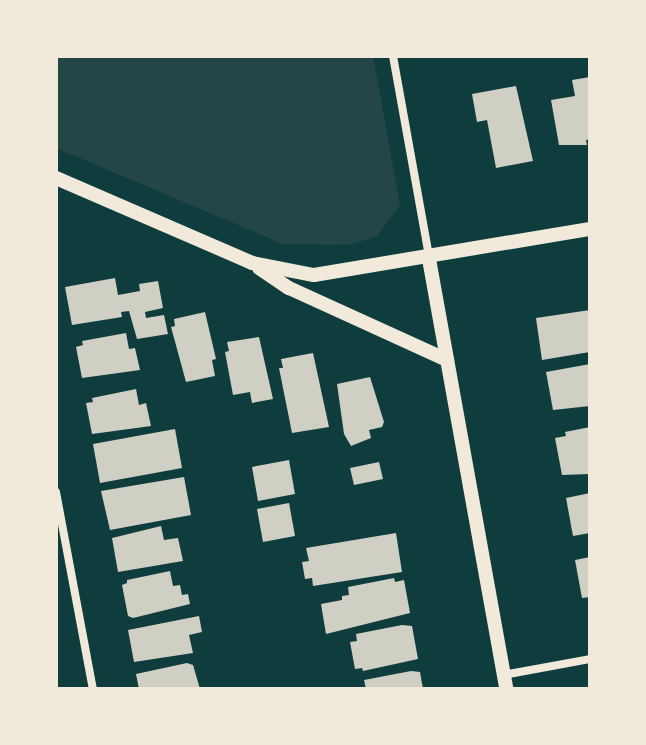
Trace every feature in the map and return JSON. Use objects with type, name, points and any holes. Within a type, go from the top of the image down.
[{"type":"street","points":[[393,56],[504,682],[590,659]]},
{"type":"street","points":[[56,178],[252,263],[289,288],[447,360]]},
{"type":"street","points":[[252,263],[314,275],[429,259],[590,229]]},
{"type":"street","points":[[56,492],[93,689]]},
{"type":"shaded area","points":[[56,56],[373,56],[400,205],[377,236],[350,245],[283,244],[56,148]]},
{"type":"building","points":[[590,77],[590,139],[586,140],[587,145],[559,145],[551,100],[575,96],[572,80]]},
{"type":"building","points":[[516,86],[533,161],[496,168],[487,120],[477,122],[472,94]]},
{"type":"building","points":[[115,278],[118,295],[140,291],[139,284],[158,281],[163,308],[145,312],[146,318],[164,315],[168,334],[137,339],[129,311],[121,312],[122,317],[72,325],[65,287]]},
{"type":"building","points":[[590,310],[590,352],[542,360],[536,318]]},
{"type":"building","points":[[205,312],[216,359],[212,360],[215,376],[186,382],[171,327],[175,326],[174,319]]},
{"type":"building","points":[[126,333],[129,349],[135,348],[140,370],[82,378],[76,347],[83,345],[82,341]]},
{"type":"building","points":[[259,337],[273,399],[252,403],[250,392],[233,395],[225,352],[229,351],[227,342]]},
{"type":"building","points":[[313,353],[329,427],[292,433],[279,368],[283,368],[281,359]]},
{"type":"building","points":[[590,364],[590,406],[553,410],[546,372]]},
{"type":"building","points":[[370,377],[384,422],[382,427],[369,430],[371,438],[351,446],[344,434],[337,384]]},
{"type":"building","points":[[136,389],[139,405],[146,403],[151,426],[92,434],[86,403],[93,402],[92,398]]},
{"type":"building","points":[[590,427],[590,474],[562,475],[555,438],[566,436],[565,432]]},
{"type":"building","points":[[175,429],[182,468],[100,483],[93,444]]},
{"type":"building","points":[[289,460],[295,494],[258,501],[252,467]]},
{"type":"building","points":[[379,462],[383,479],[354,485],[350,468]]},
{"type":"building","points":[[184,477],[191,515],[110,530],[101,491]]},
{"type":"building","points":[[590,493],[590,533],[573,536],[566,498]]},
{"type":"building","points":[[289,503],[295,536],[263,542],[257,509]]},
{"type":"building","points":[[161,526],[164,540],[178,538],[183,561],[118,572],[112,538]]},
{"type":"building","points":[[396,533],[402,572],[313,586],[312,578],[305,579],[302,562],[309,561],[306,548]]},
{"type":"building","points":[[590,557],[590,597],[582,598],[575,560]]},
{"type":"building","points":[[170,571],[173,586],[180,585],[182,595],[188,594],[190,604],[133,618],[128,616],[122,585],[127,580]]},
{"type":"building","points":[[394,578],[395,582],[404,580],[410,613],[326,634],[321,604],[342,600],[342,596],[349,595],[348,587]]},
{"type":"building","points":[[199,616],[202,632],[189,635],[193,653],[134,662],[128,630]]},
{"type":"building","points":[[402,625],[412,626],[418,659],[363,671],[362,668],[355,669],[350,642],[357,641],[356,634]]},
{"type":"building","points":[[187,663],[193,665],[200,689],[139,689],[136,674]]},
{"type":"building","points":[[420,672],[423,689],[366,689],[364,680]]}]
